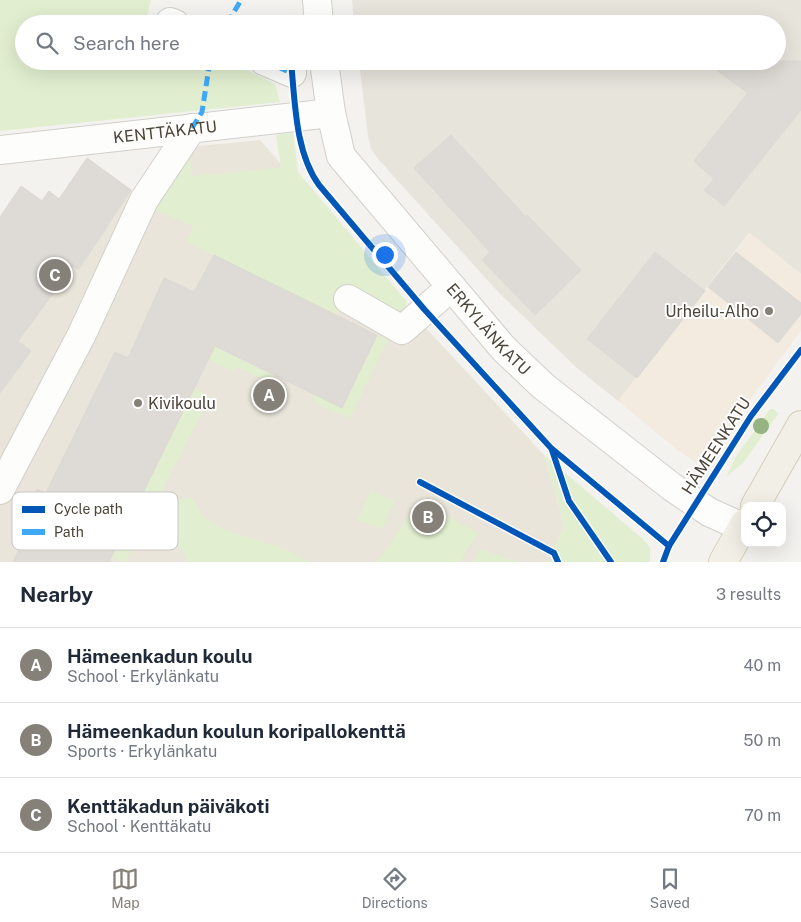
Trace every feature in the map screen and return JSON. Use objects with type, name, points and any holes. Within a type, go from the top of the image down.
[{"type":"main road","points":[[758,502],[798,438]]},
{"type":"main road","points":[[723,562],[741,530]]},
{"type":"street","points":[[316,0],[318,15]]},
{"type":"street","points":[[285,70],[292,73]]},
{"type":"street","name":"ERKYLÄNKATU","points":[[325,70],[331,113],[341,156],[504,348],[543,386],[678,492],[710,512],[741,518]]},
{"type":"street","name":"KENTTÄKATU","points":[[0,150],[331,113]]},
{"type":"street","points":[[0,490],[82,334],[144,200],[192,128]]},
{"type":"street","points":[[348,299],[402,330],[451,287]]},
{"type":"shaded area","points":[[352,0],[801,0],[801,274],[749,233],[618,401],[578,369],[500,294],[379,160],[371,149],[368,136],[360,70],[786,70],[786,15],[353,15]]},
{"type":"shaded area","points":[[260,140],[424,326],[545,456],[564,525],[550,562],[0,562],[0,217],[21,186],[42,201],[49,191],[59,199],[87,158],[144,200],[178,148]]},
{"type":"shaded area","points":[[750,233],[801,274],[801,331],[740,413],[710,459],[703,463],[695,462],[676,449],[618,401]]},
{"type":"green space","points":[[0,0],[151,0],[147,15],[15,15],[15,70],[247,70],[275,84],[280,102],[0,131]]},
{"type":"green space","points":[[293,133],[298,172],[407,302],[402,316],[348,299],[335,315],[187,242],[193,226],[155,210],[163,190],[190,159],[192,176],[281,168],[276,135]]},
{"type":"green space","points":[[377,335],[388,340],[350,418],[315,404],[313,393],[342,408]]},
{"type":"green space","points":[[215,346],[275,375],[271,383],[237,367],[235,372],[208,360]]},
{"type":"green space","points":[[194,388],[210,397],[161,492],[143,492]]},
{"type":"green space","points":[[770,409],[774,409],[778,414],[743,463],[727,476],[735,458]]},
{"type":"green space","points":[[545,456],[643,539],[650,548],[650,562],[550,562],[564,525]]},
{"type":"green space","points":[[371,491],[395,501],[382,529],[357,520]]},
{"type":"green space","points":[[183,498],[193,498],[204,518],[225,530],[285,549],[310,562],[188,562],[178,544],[178,501]]},
{"type":"green space","points":[[419,501],[478,533],[460,562],[377,562]]},
{"type":"green space","points":[[481,549],[519,562],[473,562]]},
{"type":"green space","points":[[115,550],[131,550],[125,562],[111,558]]},
{"type":"building","points":[[786,61],[801,61],[801,110],[724,206],[704,190],[714,179],[694,161],[748,93],[716,70],[786,70]]},
{"type":"building","points":[[451,135],[526,217],[527,215],[581,270],[535,315],[482,260],[490,252],[414,168]]},
{"type":"building","points":[[87,158],[131,190],[79,269],[73,266],[18,341],[31,351],[0,393],[0,217],[21,186],[42,201],[49,191],[59,199]]},
{"type":"building","points":[[655,252],[705,291],[637,378],[587,339]]},
{"type":"building","points":[[736,252],[801,303],[801,314],[778,343],[708,287]]},
{"type":"building","name":"Kivikoulu","points":[[214,255],[377,335],[342,408],[215,346],[143,492],[46,492],[115,352],[128,358],[164,278],[194,292]]},
{"type":"building","name":"Kivikoulu","points":[[19,550],[115,550],[109,562],[13,562]]},
{"type":"marked path","points":[[232,15],[241,0]]},
{"type":"marked path","points":[[192,128],[202,112],[209,70]]},
{"type":"marked path","points":[[285,70],[292,73]]},
{"type":"cycle path","points":[[292,70],[295,109],[301,142],[311,172],[319,185],[424,309],[551,448],[669,546]]},
{"type":"cycle path","name":"HÄMEENKATU","points":[[663,562],[669,546],[751,416],[801,350]]},
{"type":"cycle path","points":[[552,450],[569,501],[611,562]]},
{"type":"cycle path","points":[[420,482],[554,553],[558,562]]},
{"type":"place","name":"Kenttäkadun päiväkoti","points":[[55,275]]},
{"type":"place","name":"Urheilu-Alho","points":[[769,311]]},
{"type":"place","name":"Hämeenkadun koulu","points":[[269,395]]},
{"type":"place","name":"Kivikoulu","points":[[138,403]]},
{"type":"place","name":"Hämeenkadun koulun koripallokenttä","points":[[428,517]]}]
